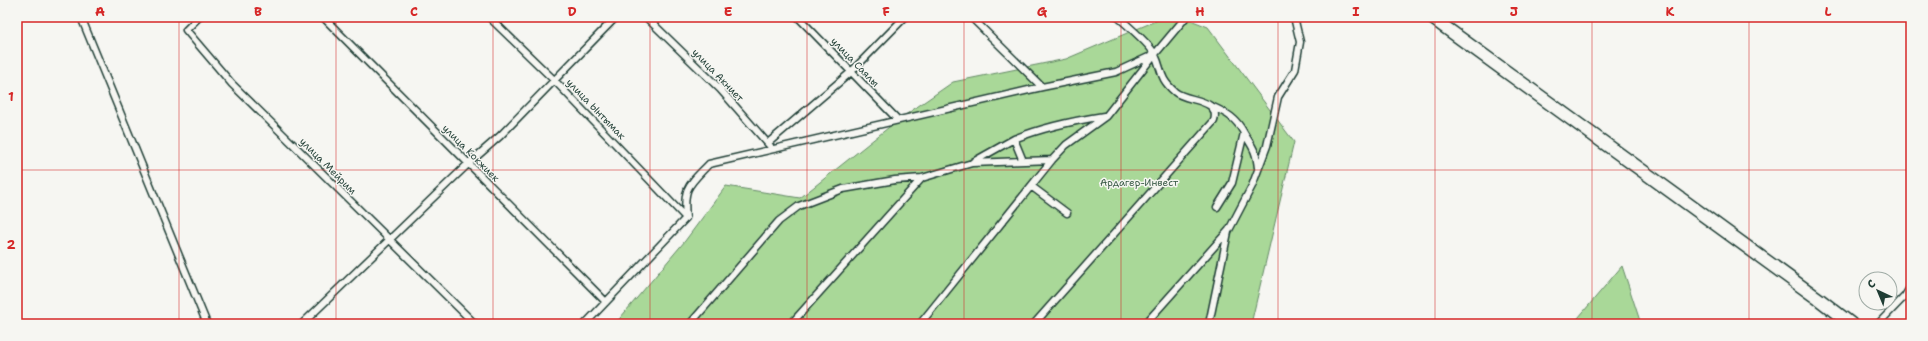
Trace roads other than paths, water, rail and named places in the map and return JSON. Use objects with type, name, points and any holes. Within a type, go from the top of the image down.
[{"type":"highway","points":[[1431,17],[1851,324]]},
{"type":"street","points":[[81,17],[207,324]]},
{"type":"street","name":"улица Мейрим","points":[[199,17],[186,30],[232,84],[389,241],[475,324]]},
{"type":"street","name":"улица Кокжиек","points":[[323,17],[606,302]]},
{"type":"street","name":"улица Ынтымак","points":[[489,17],[555,81],[686,218]]},
{"type":"street","points":[[304,323],[468,164],[500,136],[616,17]]},
{"type":"street","name":"улица Акниет","points":[[646,17],[720,89],[774,150]]},
{"type":"street","name":"улица Саялы","points":[[798,17],[898,120]]},
{"type":"street","points":[[768,143],[850,72],[905,17]]},
{"type":"street","points":[[971,17],[1042,87]]},
{"type":"street","points":[[1034,324],[1214,121],[1216,115],[1206,102],[1185,97],[1176,93],[1161,76],[1155,54],[1118,17]]},
{"type":"street","points":[[920,324],[1052,160],[1066,145],[1106,116],[1186,17]]},
{"type":"street","points":[[1210,324],[1229,230],[1258,170],[1267,146],[1278,97],[1296,70],[1300,42],[1294,17]]},
{"type":"street","points":[[584,324],[686,218],[684,200],[688,186],[709,164],[1042,87],[1116,72],[1155,54]]},
{"type":"street","points":[[1210,106],[1228,114],[1236,120],[1254,147],[1258,170]]},
{"type":"street","points":[[690,324],[779,221],[799,206],[843,189],[895,180],[922,178],[972,162],[1014,139],[1038,130],[1064,122],[1106,116]]},
{"type":"street","points":[[1217,207],[1232,183],[1244,133]]},
{"type":"street","points":[[1014,139],[1023,161]]},
{"type":"street","points":[[972,162],[1052,160]]},
{"type":"street","points":[[791,324],[922,178]]},
{"type":"street","points":[[1031,186],[1067,213]]},
{"type":"street","points":[[1145,324],[1229,230]]},
{"type":"street","points":[[1878,324],[1905,296],[1911,286]]},
{"type":"street","points":[[1905,296],[1911,302]]},
{"type":"park label","name":"Ардагер-Инвест","points":[[1139,182]]}]
